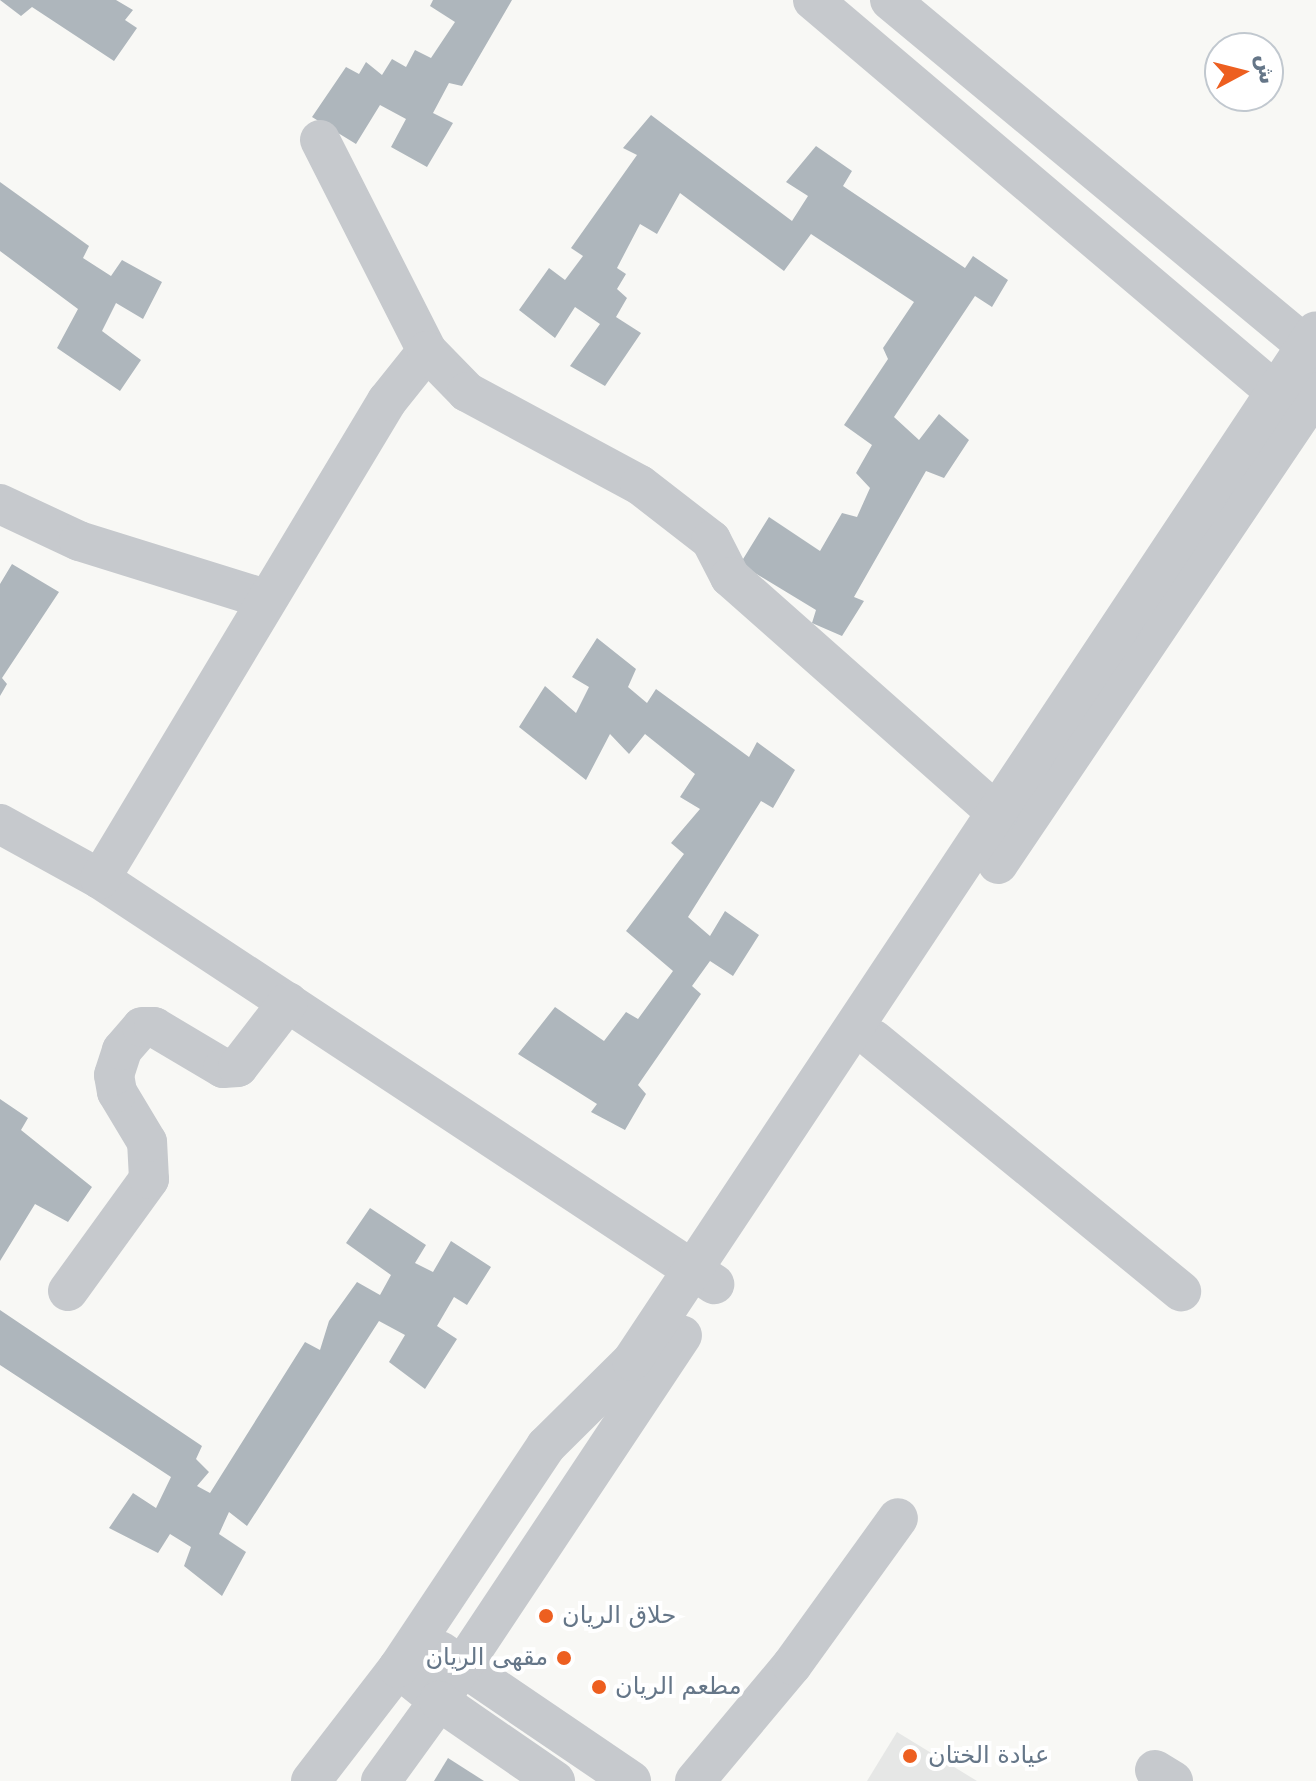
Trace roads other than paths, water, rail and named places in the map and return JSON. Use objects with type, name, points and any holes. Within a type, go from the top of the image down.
[{"type":"street","points":[[813,0],[1303,407]]},
{"type":"street","points":[[281,1781],[317,1771],[409,1652],[546,1446],[632,1361],[704,1277],[874,1040],[1303,407],[1313,344],[890,0]]},
{"type":"street","points":[[320,140],[427,351],[467,392],[640,485],[711,540],[730,577],[998,814]]},
{"type":"street","points":[[100,879],[265,599],[387,401],[427,351]]},
{"type":"street","points":[[381,1781],[461,1667],[998,814],[1303,407]]},
{"type":"street","points":[[0,504],[79,541],[265,599]]},
{"type":"street","points":[[0,824],[100,879],[704,1277]]},
{"type":"street","points":[[68,1291],[149,1179],[147,1142],[117,1092],[114,1075],[122,1050],[142,1027],[154,1027],[223,1068],[238,1067],[288,1002]]},
{"type":"street","points":[[874,1040],[1181,1291]]},
{"type":"street","points":[[695,1781],[792,1665],[898,1518]]},
{"type":"street","points":[[409,1652],[461,1667],[631,1781]]},
{"type":"street","points":[[409,1652],[439,1701],[555,1781]]},
{"type":"place","name":"حلاق الريان","points":[[546,1616]]},
{"type":"place","name":"مقهى الريان","points":[[564,1658]]},
{"type":"place","name":"مطعم الريان","points":[[599,1687]]},
{"type":"place","name":"عيادة الختان","points":[[910,1756]]}]
